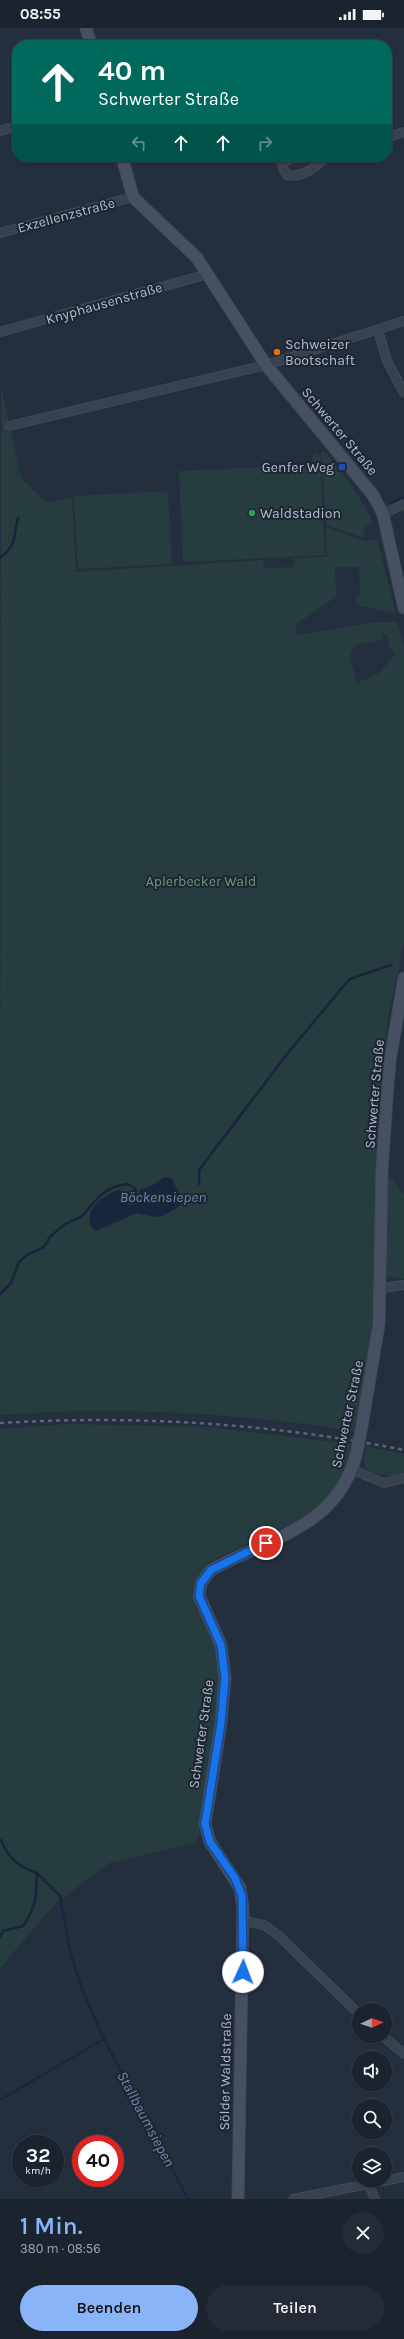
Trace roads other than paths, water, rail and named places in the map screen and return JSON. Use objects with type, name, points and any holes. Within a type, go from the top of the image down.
[{"type":"street","points":[[86,28],[90,40]]},
{"type":"street","points":[[0,130],[12,127]]},
{"type":"street","points":[[392,135],[404,132]]},
{"type":"street","points":[[123,162],[133,197]]},
{"type":"street","points":[[284,162],[282,166],[287,176],[307,171],[320,162]]},
{"type":"street","name":"Exzellenzstraße","points":[[0,233],[133,197]]},
{"type":"street","name":"Schwerter Straße","points":[[133,197],[198,258],[266,365],[362,479],[383,514],[404,608]]},
{"type":"street","name":"Knyphausenstraße","points":[[0,332],[208,274]]},
{"type":"street","points":[[9,426],[266,365],[378,330],[404,320]]},
{"type":"street","points":[[378,330],[387,361],[404,393]]},
{"type":"street","points":[[383,514],[404,504]]},
{"type":"street","name":"Schwerter Straße","points":[[244,1921],[240,1888],[210,1842],[205,1824],[221,1723],[225,1678],[224,1658],[218,1637],[200,1600],[201,1583],[211,1570],[318,1516],[339,1495],[352,1470],[361,1431],[376,1349],[381,1288],[382,1168],[387,1097],[391,1056],[404,978]]},
{"type":"street","points":[[381,1288],[396,1288],[404,1285]]},
{"type":"street","points":[[352,1470],[384,1483],[404,1478]]},
{"type":"street","points":[[244,1921],[264,1925],[278,1935],[352,2007]]},
{"type":"street","name":"Sölder Waldstraße","points":[[238,2199],[244,1921]]},
{"type":"street","points":[[391,2043],[404,2054]]},
{"type":"street","points":[[392,2179],[404,2177]]},
{"type":"street","points":[[293,2199],[354,2187]]},
{"type":"street","points":[[370,2187],[375,2199]]},
{"type":"water","name":"Böckensiepen","points":[[164,1177],[171,1178],[180,1194],[181,1205],[163,1216],[155,1217],[137,1213],[96,1231],[91,1227],[90,1214],[96,1204],[106,1196],[118,1190],[125,1192],[129,1206],[138,1201],[139,1190],[153,1185]]},
{"type":"waterway","points":[[391,503],[404,497]]},
{"type":"waterway","points":[[0,558],[10,548],[14,540],[18,518]]},
{"type":"waterway","name":"Böckensiepen","points":[[199,1184],[199,1170],[287,1054],[342,988],[350,979],[391,965]]},
{"type":"waterway","name":"Böckensiepen","points":[[0,1294],[11,1283],[19,1262],[27,1255],[44,1247],[50,1237],[65,1224],[81,1217],[105,1192],[111,1188],[127,1184],[135,1188],[137,1198],[140,1199]]},
{"type":"waterway","name":"Böckensiepen","points":[[0,1937],[3,1931],[23,1926],[28,1919],[35,1901],[37,1873],[25,1868],[15,1861],[7,1852],[1,1840]]},
{"type":"waterway","points":[[0,2100],[104,2039],[82,1989],[71,1955],[60,1896],[37,1873]]},
{"type":"waterway","name":"Stallbaumsiepen","points":[[104,2039],[188,2199]]},
{"type":"railway","points":[[0,1423],[102,1420],[203,1423],[303,1433],[404,1450]]},
{"type":"place","name":"Schweizer Bootschaft","points":[[277,352]]},
{"type":"place","name":"Genfer Weg","points":[[342,467]]},
{"type":"place","name":"Waldstadion","points":[[252,513]]},
{"type":"park label","name":"Aplerbecker Wald","points":[[201,881]]}]
